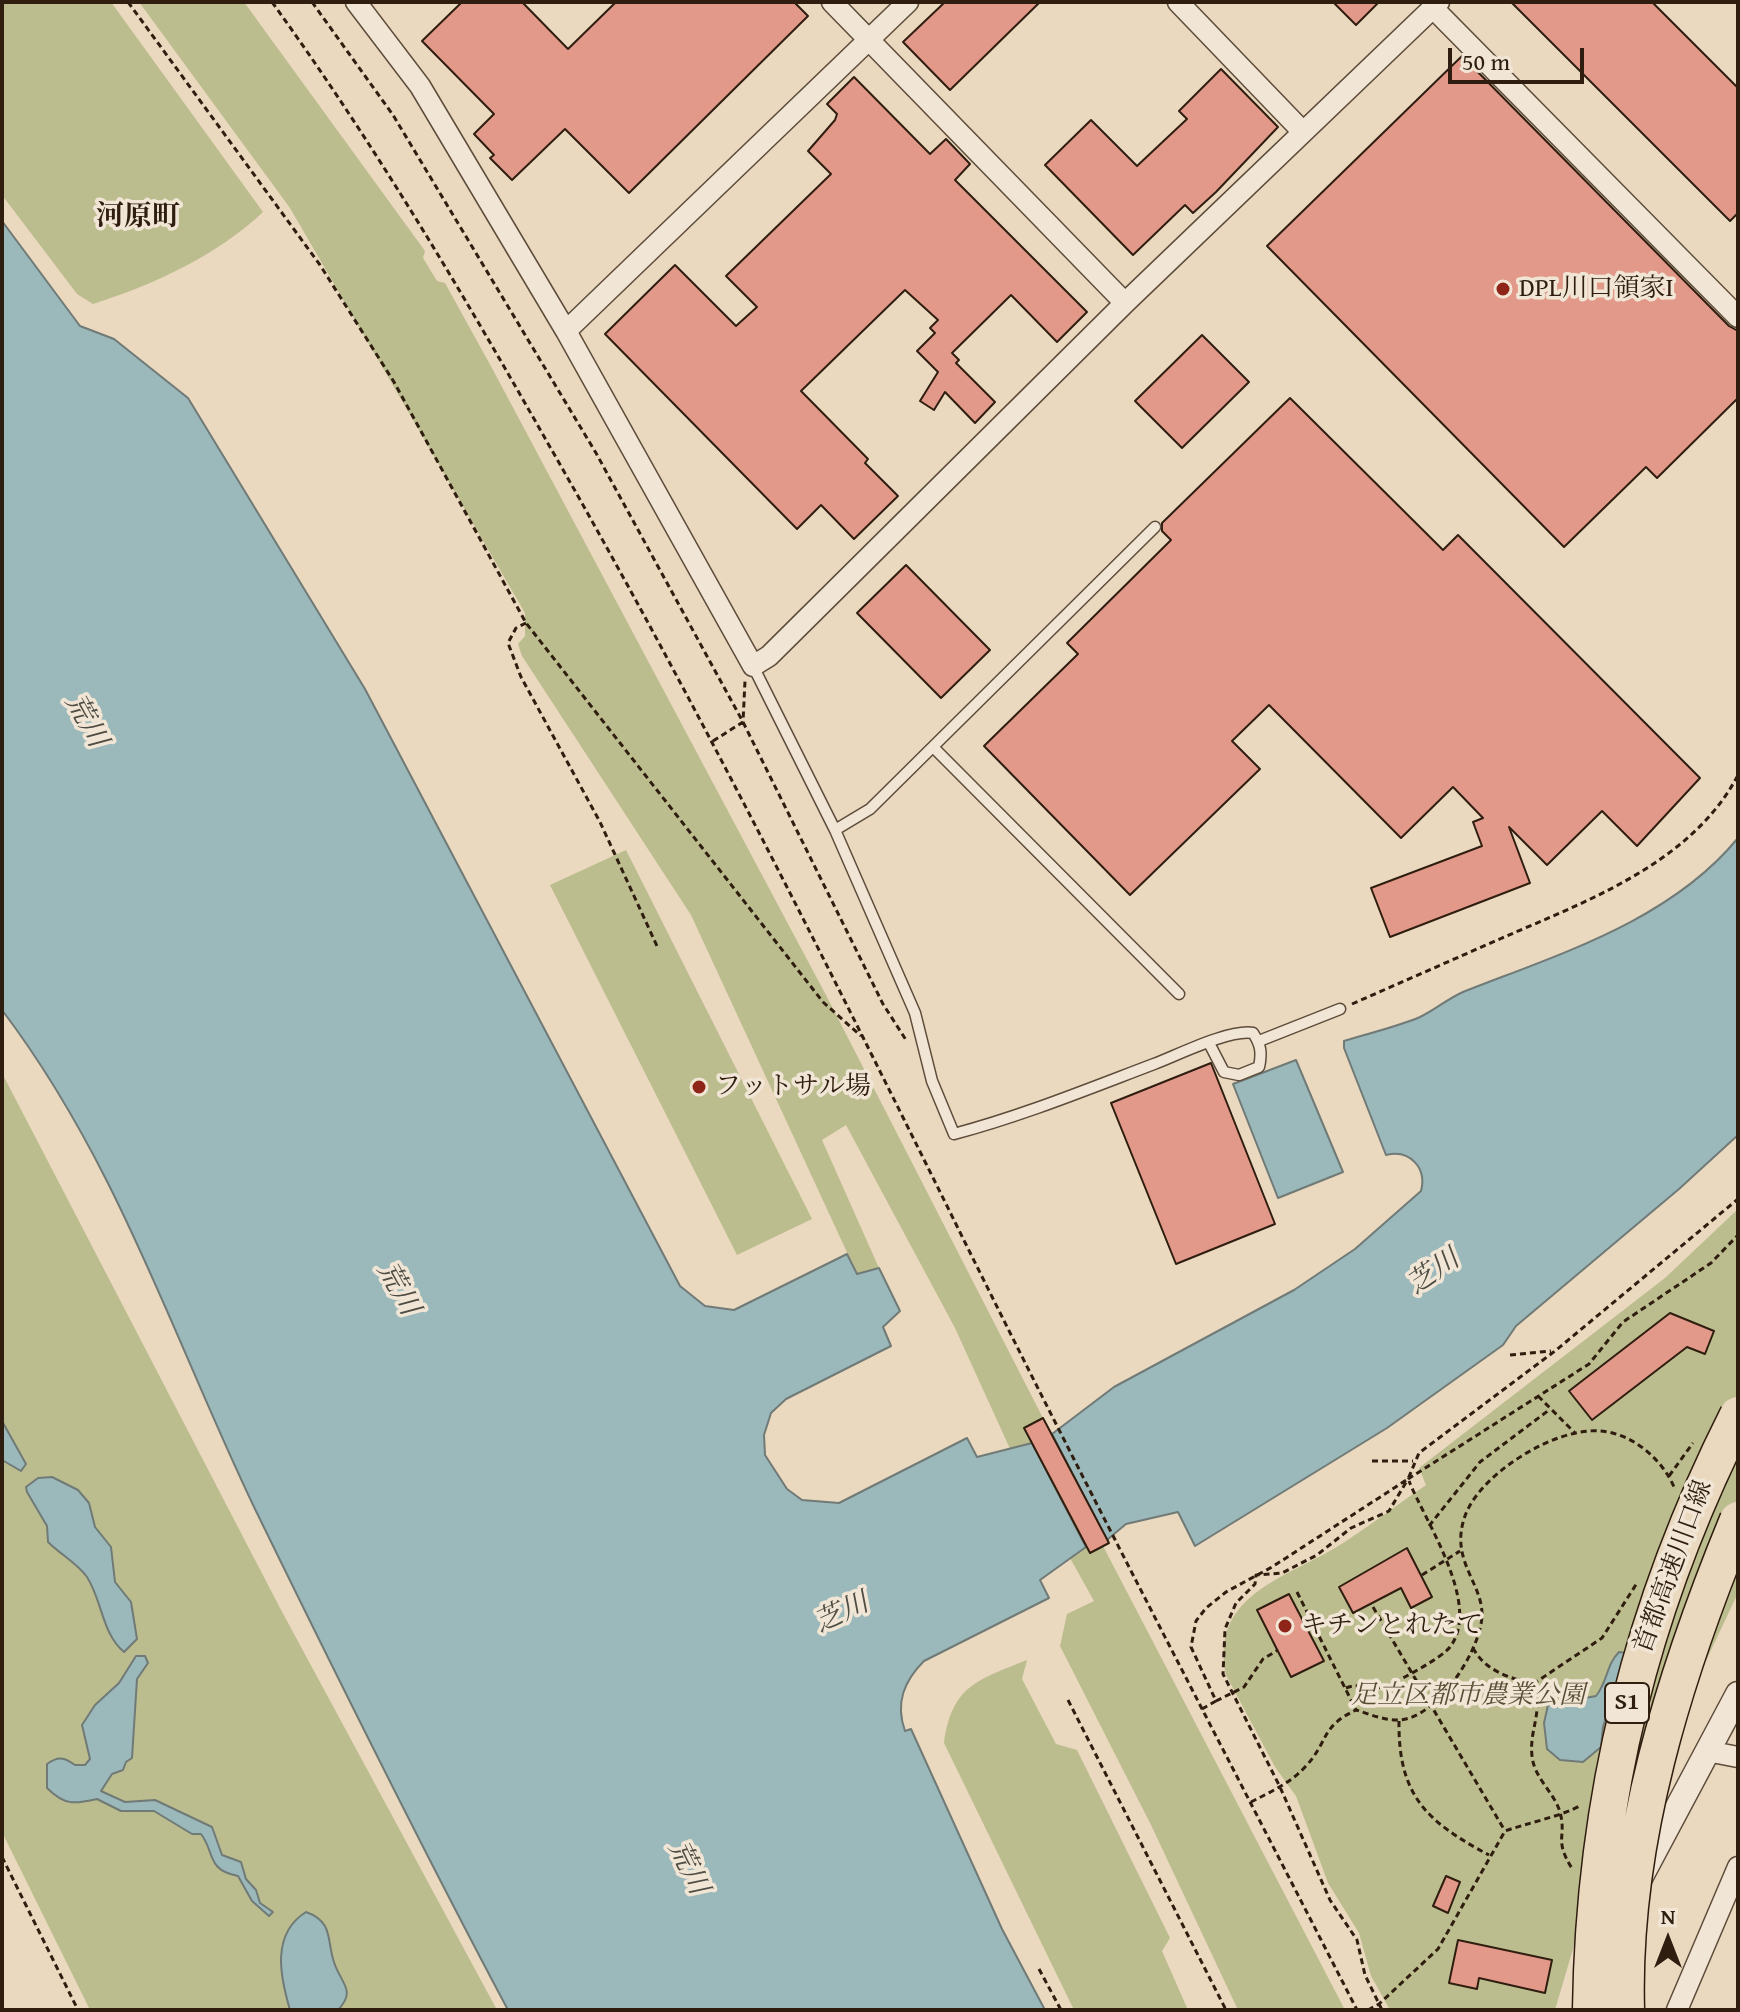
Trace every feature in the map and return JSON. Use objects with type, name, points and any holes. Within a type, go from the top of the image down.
[{"type":"highway","name":"首都高速川口線","points":[[1593,2010],[1599,1863],[1626,1709],[1669,1570],[1738,1415]]},
{"type":"highway","points":[[1606,2010],[1611,1898],[1627,1781],[1653,1676],[1671,1619],[1738,1456]]},
{"type":"highway","name":"首都高速川口線","points":[[1626,2010],[1635,1881],[1650,1795],[1689,1648],[1738,1520]]},
{"type":"street","points":[[356,2],[420,86],[566,331],[749,670],[769,656],[1125,303],[1436,5],[1738,317]]},
{"type":"street","points":[[832,2],[1125,303]]},
{"type":"street","points":[[566,331],[908,2]]},
{"type":"street","points":[[1178,2],[1303,132]]},
{"type":"street","points":[[1593,2010],[1599,1980],[1622,1908],[1652,1861],[1738,1694]]},
{"type":"street","points":[[1707,1751],[1738,1757]]},
{"type":"street","points":[[1633,2010],[1638,1911],[1652,1861]]},
{"type":"street","points":[[1677,2010],[1738,1867]]},
{"type":"lane","points":[[835,830],[870,809],[1155,527]]},
{"type":"lane","points":[[749,670],[835,830],[915,1013],[932,1081],[954,1134],[1025,1113],[1209,1043],[1244,1031],[1253,1033],[1259,1041],[1262,1052],[1259,1067],[1239,1075],[1224,1072],[1209,1043]]},
{"type":"lane","points":[[933,747],[1179,994]]},
{"type":"lane","points":[[1259,1041],[1340,1009]]},
{"type":"lane","points":[[1579,1879],[1613,1903]]},
{"type":"path","points":[[128,2],[320,265],[394,382],[526,623],[823,1002],[864,1039]]},
{"type":"path","points":[[272,2],[342,100],[509,373],[713,741],[1115,1540],[1357,2010]]},
{"type":"path","points":[[312,2],[393,115],[531,341],[743,722],[883,1004],[908,1042]]},
{"type":"path","points":[[526,623],[516,628],[508,643],[521,677],[600,822],[657,946]]},
{"type":"path","points":[[743,722],[749,670]]},
{"type":"path","points":[[713,741],[743,722]]},
{"type":"path","points":[[1340,1009],[1611,889],[1686,839],[1710,815],[1738,775]]},
{"type":"path","points":[[1256,1575],[1282,1573],[1317,1555],[1351,1528],[1375,1520],[1389,1511],[1419,1453],[1555,1351],[1738,1199]]},
{"type":"path","points":[[1216,1701],[1191,1647],[1196,1621],[1226,1592],[1589,1364],[1623,1322],[1711,1263],[1738,1235]]},
{"type":"path","points":[[1510,1355],[1555,1351]]},
{"type":"path","points":[[1537,1395],[1575,1433]]},
{"type":"path","points":[[1429,1526],[1480,1462],[1549,1410]]},
{"type":"path","points":[[1251,1802],[1280,1787],[1307,1765],[1334,1721],[1356,1710],[1399,1721],[1432,1707],[1473,1648],[1482,1612],[1460,1551],[1463,1519],[1479,1491],[1510,1461],[1575,1433],[1602,1431],[1633,1443],[1662,1462],[1675,1489]]},
{"type":"path","points":[[1372,1461],[1413,1461]]},
{"type":"path","points":[[1346,1688],[1358,1683],[1385,1687],[1447,1651],[1457,1631],[1458,1587],[1408,1479]]},
{"type":"path","points":[[1422,1575],[1446,1563],[1460,1551]]},
{"type":"path","points":[[1256,1575],[1255,1584],[1236,1603],[1225,1629],[1222,1668],[1330,1900],[1357,1940],[1365,1975],[1382,2010]]},
{"type":"path","points":[[1473,1648],[1480,1662],[1512,1678],[1533,1684],[1602,1638],[1642,1575]]},
{"type":"path","points":[[1297,1592],[1356,1710]]},
{"type":"path","points":[[1373,1607],[1505,1831]]},
{"type":"path","points":[[1202,1709],[1244,1687],[1263,1659],[1278,1650]]},
{"type":"path","points":[[1533,1684],[1540,1704],[1533,1733],[1532,1758],[1560,1813],[1560,1850],[1579,1879]]},
{"type":"path","points":[[1068,1700],[1226,2010]]},
{"type":"path","points":[[1399,1721],[1400,1759],[1418,1803],[1449,1834],[1489,1855]]},
{"type":"path","points":[[1368,2010],[1379,2004],[1438,1949],[1505,1831],[1572,1811],[1585,1802]]},
{"type":"path","points":[[2,1857],[78,2010]]},
{"type":"path","points":[[1039,1969],[1061,2010]]},
{"type":"green space","points":[[2,2],[111,2],[263,212],[205,255],[139,288],[93,304],[77,294],[2,195]]},
{"type":"green space","points":[[139,2],[244,2],[425,251],[423,258],[437,281],[445,283],[827,997],[1043,1418],[1024,1428],[1032,1443],[1011,1451],[955,1328],[846,1125],[822,1140],[879,1268],[857,1274],[691,915],[522,656],[518,644],[525,636],[525,613],[290,208]]},
{"type":"green space","name":"フットサル場","points":[[626,850],[812,1219],[737,1255],[550,885]]},
{"type":"green space","points":[[2,1073],[280,1608],[497,2010],[90,2010],[2,1832]]},
{"type":"green space","name":"足立区都市農業公園","points":[[1738,1209],[1738,1593],[1578,1932],[1555,2010],[1390,2010],[1371,1976],[1359,1933],[1328,1883],[1296,1796],[1275,1767],[1226,1675],[1224,1648],[1229,1626],[1240,1608],[1273,1581],[1347,1541],[1426,1485],[1419,1468],[1665,1278]]},
{"type":"green space","points":[[1103,1546],[1345,2010],[1238,2010],[1151,1825],[1060,1646],[1067,1614],[1094,1601],[1070,1558],[1086,1547],[1090,1553]]},
{"type":"green space","points":[[1027,1660],[1022,1679],[1056,1744],[1077,1750],[1170,1938],[1162,1951],[1188,2010],[1074,2010],[944,1743],[953,1708],[970,1687]]},
{"type":"water","points":[[2,221],[80,326],[114,339],[188,398],[365,689],[680,1286],[705,1306],[734,1310],[847,1254],[857,1274],[879,1268],[900,1311],[883,1327],[891,1346],[786,1399],[771,1413],[764,1435],[765,1455],[787,1489],[802,1500],[839,1503],[967,1438],[977,1457],[1032,1443],[1086,1547],[1040,1580],[1049,1598],[924,1661],[911,1676],[903,1693],[901,1711],[905,1731],[911,1729],[1002,1929],[1045,2010],[508,2010],[379,1761],[255,1509],[111,1190],[43,1068],[2,1010]]},
{"type":"water","name":"芝川","points":[[1738,838],[1738,1135],[1679,1189],[1516,1326],[1503,1345],[1387,1428],[1195,1546],[1178,1512],[1126,1524],[1107,1540],[1052,1434],[1114,1387],[1294,1290],[1355,1249],[1421,1191],[1421,1175],[1415,1162],[1402,1155],[1386,1155],[1344,1048],[1344,1041],[1420,1017],[1463,992],[1611,932],[1680,892],[1711,867]]},
{"type":"water","points":[[1296,1060],[1343,1172],[1278,1198],[1233,1084]]},
{"type":"water","points":[[2,1421],[26,1464],[21,1471],[2,1460]]},
{"type":"water","points":[[52,1477],[78,1490],[89,1503],[95,1527],[111,1547],[115,1582],[131,1602],[137,1639],[124,1652],[111,1636],[87,1577],[48,1542],[47,1526],[27,1492],[26,1487],[38,1478]]},
{"type":"water","points":[[1619,1652],[1626,1653],[1603,1727],[1601,1747],[1583,1762],[1560,1760],[1547,1749],[1544,1723],[1548,1705],[1596,1696]]},
{"type":"water","points":[[136,1656],[145,1656],[148,1663],[137,1679],[132,1758],[123,1770],[112,1774],[101,1791],[125,1802],[155,1800],[212,1827],[222,1855],[241,1862],[246,1879],[256,1890],[260,1903],[273,1912],[269,1916],[252,1901],[238,1876],[216,1865],[201,1834],[192,1834],[154,1811],[121,1811],[97,1799],[70,1802],[47,1788],[47,1764],[61,1758],[75,1765],[85,1765],[90,1759],[82,1725],[95,1705],[119,1683]]},
{"type":"water","points":[[306,1912],[326,1927],[332,1957],[346,1988],[346,1998],[338,2010],[290,2010],[283,1983],[281,1956],[287,1932]]},
{"type":"building","points":[[462,2],[522,2],[568,49],[616,2],[794,2],[808,16],[629,193],[565,129],[512,180],[490,158],[494,155],[474,134],[494,114],[422,41]]},
{"type":"building","points":[[945,2],[1040,2],[950,90],[903,42]]},
{"type":"building","points":[[1333,2],[1379,2],[1356,25]]},
{"type":"building","points":[[1511,2],[1652,2],[1738,88],[1738,213],[1730,221]]},
{"type":"building","name":"DPL川口領家Ⅰ","points":[[1462,56],[1729,326],[1738,331],[1738,398],[1657,478],[1646,467],[1564,547],[1267,246]]},
{"type":"building","points":[[1221,69],[1278,127],[1193,213],[1185,205],[1133,255],[1045,165],[1091,120],[1137,166],[1187,119],[1179,111]]},
{"type":"building","points":[[854,77],[930,154],[946,139],[970,164],[955,180],[1087,312],[1057,342],[1011,295],[952,353],[959,360],[956,363],[995,402],[975,423],[945,392],[934,410],[920,401],[938,372],[917,351],[935,333],[930,328],[938,320],[905,290],[801,391],[868,459],[865,463],[898,496],[854,539],[821,505],[797,529],[605,334],[675,265],[736,326],[757,307],[726,276],[831,174],[808,151],[835,120],[837,114],[827,104]]},
{"type":"building","points":[[1202,335],[1249,382],[1182,448],[1135,401]]},
{"type":"building","points":[[1290,398],[1443,550],[1458,535],[1700,778],[1637,846],[1602,811],[1547,865],[1509,827],[1530,883],[1390,937],[1371,888],[1482,846],[1473,822],[1483,818],[1453,787],[1401,838],[1269,705],[1232,741],[1260,769],[1130,895],[984,746],[1078,654],[1067,643],[1171,540],[1162,531],[1162,523]]},
{"type":"building","points":[[906,565],[990,650],[941,698],[857,613]]},
{"type":"building","points":[[1211,1063],[1275,1224],[1176,1264],[1111,1103]]},
{"type":"building","points":[[1670,1313],[1714,1331],[1705,1354],[1687,1347],[1592,1420],[1569,1391]]},
{"type":"building","points":[[1043,1418],[1109,1543],[1090,1553],[1024,1428]]},
{"type":"building","points":[[1407,1548],[1432,1597],[1411,1608],[1401,1588],[1353,1613],[1339,1587]]},
{"type":"building","points":[[1289,1594],[1324,1661],[1291,1677],[1257,1610]]},
{"type":"building","points":[[1446,1876],[1460,1882],[1448,1913],[1433,1906]]},
{"type":"building","points":[[1458,1940],[1552,1960],[1545,1993],[1479,1978],[1477,1989],[1449,1983]]},
{"type":"place","name":"DPL川口領家Ⅰ","points":[[1503,289]]},
{"type":"place","name":"フットサル場","points":[[699,1087]]},
{"type":"place","name":"キチンとれたて","points":[[1285,1626]]},
{"type":"district","name":"河原町","points":[[138,218]]},
{"type":"water label","name":"荒川","points":[[85,721]]},
{"type":"water label","name":"荒川","points":[[397,1289]]},
{"type":"water label","name":"荒川","points":[[687,1868]]}]
